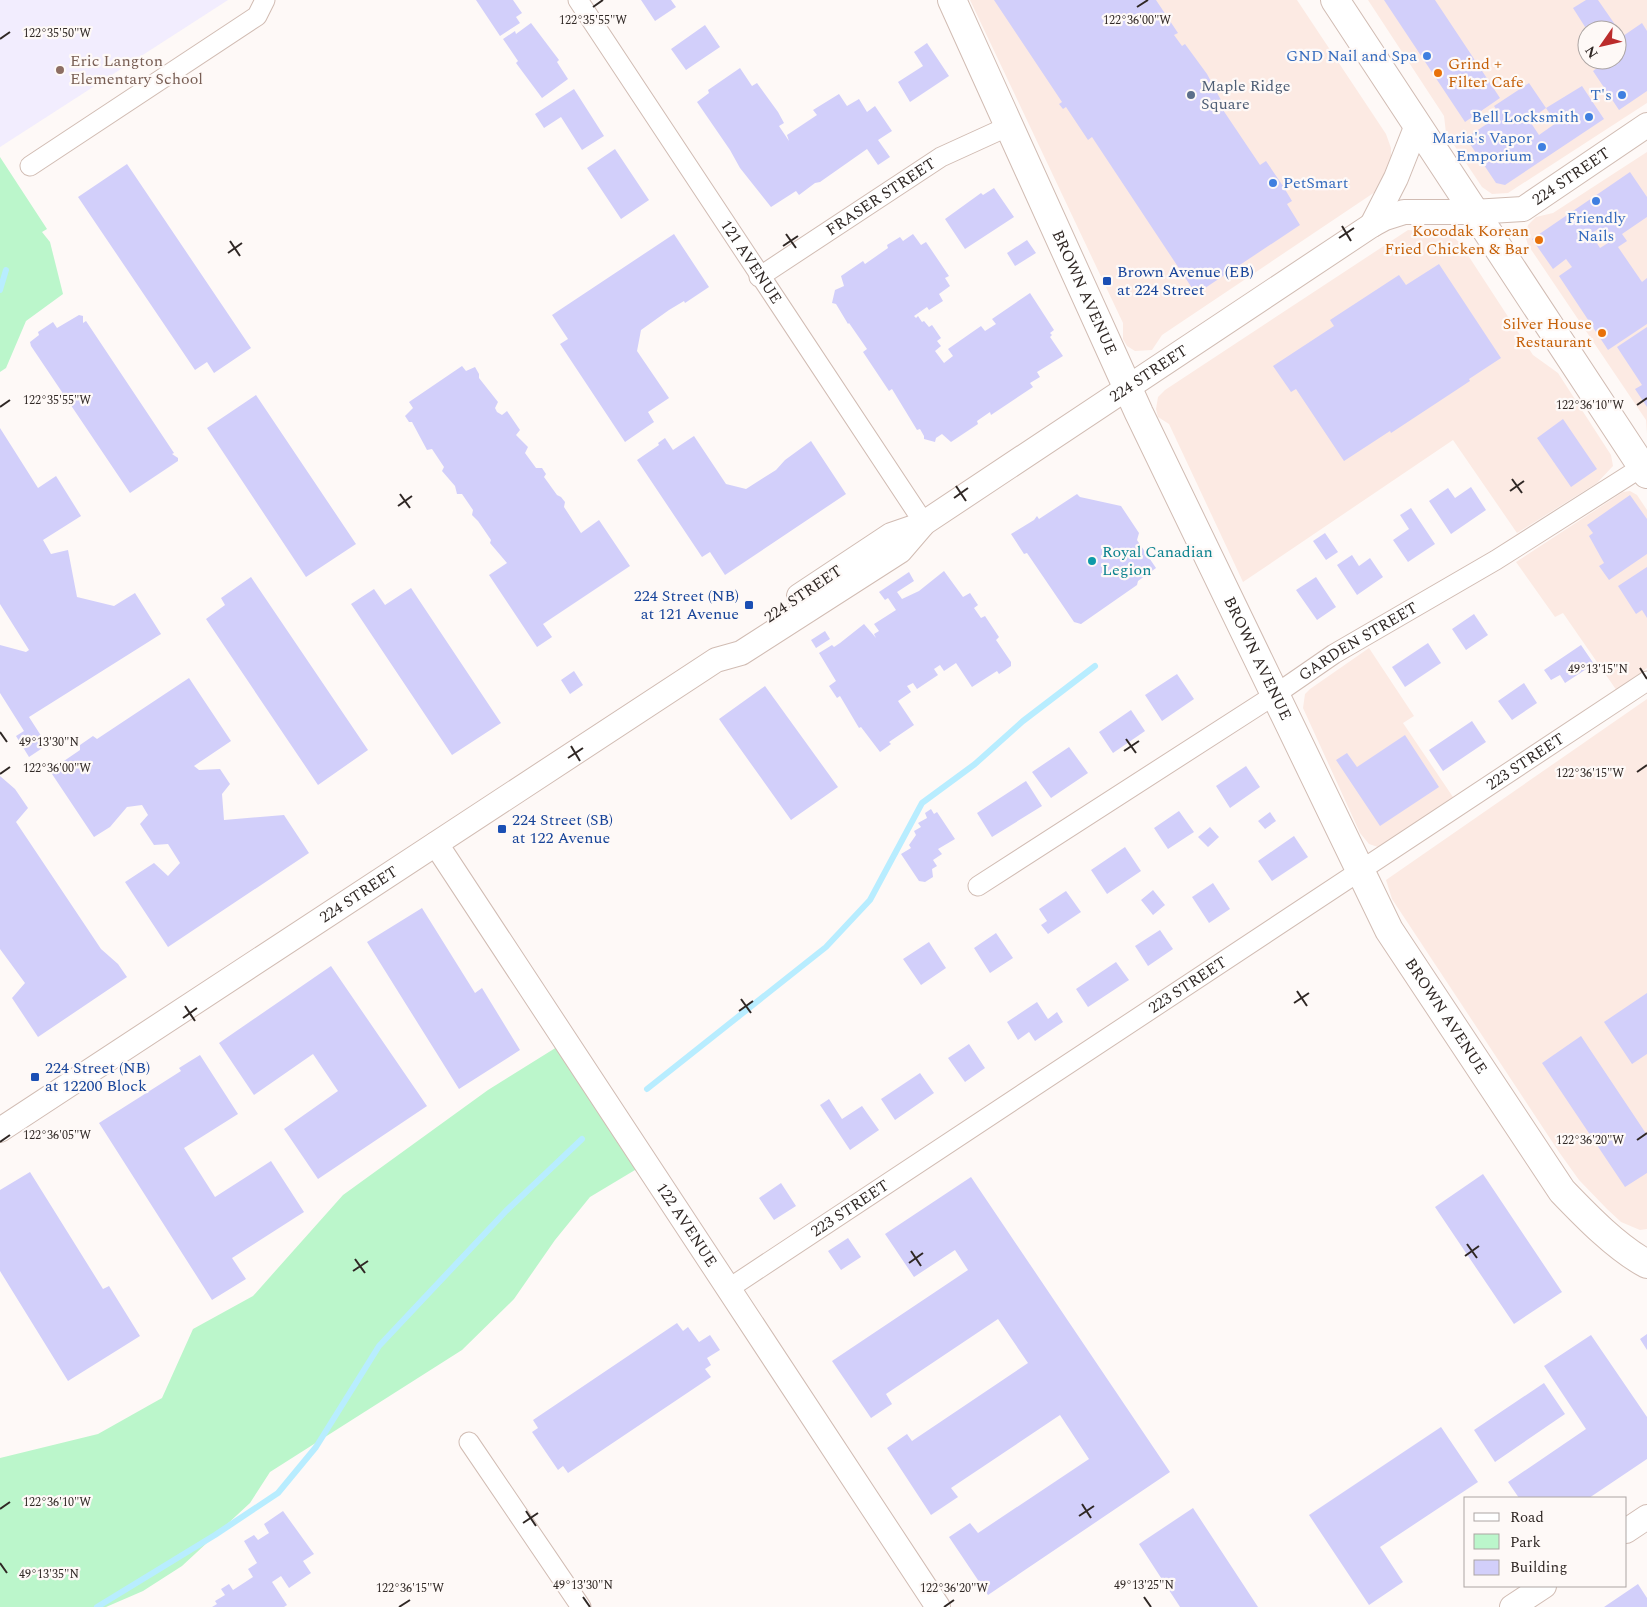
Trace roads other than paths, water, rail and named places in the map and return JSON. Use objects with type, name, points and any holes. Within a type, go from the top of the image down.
[{"type":"main road","name":"BROWN AVENUE","points":[[952,0],[1128,390],[1389,930],[1558,1185],[1591,1220],[1644,1258]]},
{"type":"main road","points":[[1335,0],[1473,212],[1645,470]]},
{"type":"street","points":[[30,166],[257,16],[265,0]]},
{"type":"street","name":"121 AVENUE","points":[[578,0],[759,277],[924,523]]},
{"type":"street","name":"224 STREET","points":[[1372,225],[1396,178],[1417,125]]},
{"type":"street","name":"224 STREET","points":[[0,1130],[716,660],[741,653],[900,551],[924,523],[1128,390],[1372,225],[1385,218],[1404,212],[1473,212],[1523,209],[1647,125]]},
{"type":"street","name":"FRASER STREET","points":[[759,277],[941,157],[1009,126]]},
{"type":"street","name":"GARDEN STREET","points":[[978,886],[1276,694],[1334,654],[1496,560],[1645,470]]},
{"type":"street","name":"223 STREET","points":[[728,1289],[1647,681]]},
{"type":"street","name":"122 AVENUE","points":[[436,844],[938,1607]]},
{"type":"street","points":[[470,1442],[581,1607]]},
{"type":"street","points":[[1627,1530],[1646,1519]]},
{"type":"street","points":[[1512,1607],[1542,1587]]},
{"type":"waterway","points":[[0,290],[6,270]]},
{"type":"waterway","points":[[647,1089],[826,947],[870,900],[922,803],[975,764],[1023,721],[1095,666]]},
{"type":"waterway","points":[[97,1607],[215,1535],[278,1493],[316,1447],[379,1346],[506,1211],[582,1139]]},
{"type":"place","name":"GND Nail and Spa","points":[[1427,56]]},
{"type":"place","name":"Eric Langton Elementary School","points":[[60,70]]},
{"type":"place","name":"Grind + Filter Cafe","points":[[1438,73]]},
{"type":"place","name":"Maple Ridge Square","points":[[1191,95]]},
{"type":"place","name":"T's","points":[[1622,95]]},
{"type":"place","name":"Bell Locksmith","points":[[1589,117]]},
{"type":"place","name":"Maria's Vapor Emporium","points":[[1542,147]]},
{"type":"place","name":"PetSmart","points":[[1273,183]]},
{"type":"place","name":"Friendly Nails","points":[[1596,201]]},
{"type":"place","name":"Kocodak Korean Fried Chicken & Bar","points":[[1539,240]]},
{"type":"place","name":"Brown Avenue (EB) at 224 Street","points":[[1107,281]]},
{"type":"place","name":"Silver House Restaurant","points":[[1602,333]]},
{"type":"place","name":"Royal Canadian Legion","points":[[1092,561]]},
{"type":"place","name":"224 Street (NB) at 121 Avenue","points":[[749,605]]},
{"type":"place","name":"224 Street (SB) at 122 Avenue","points":[[502,829]]},
{"type":"place","name":"224 Street (NB) at 12200 Block","points":[[35,1077]]}]
